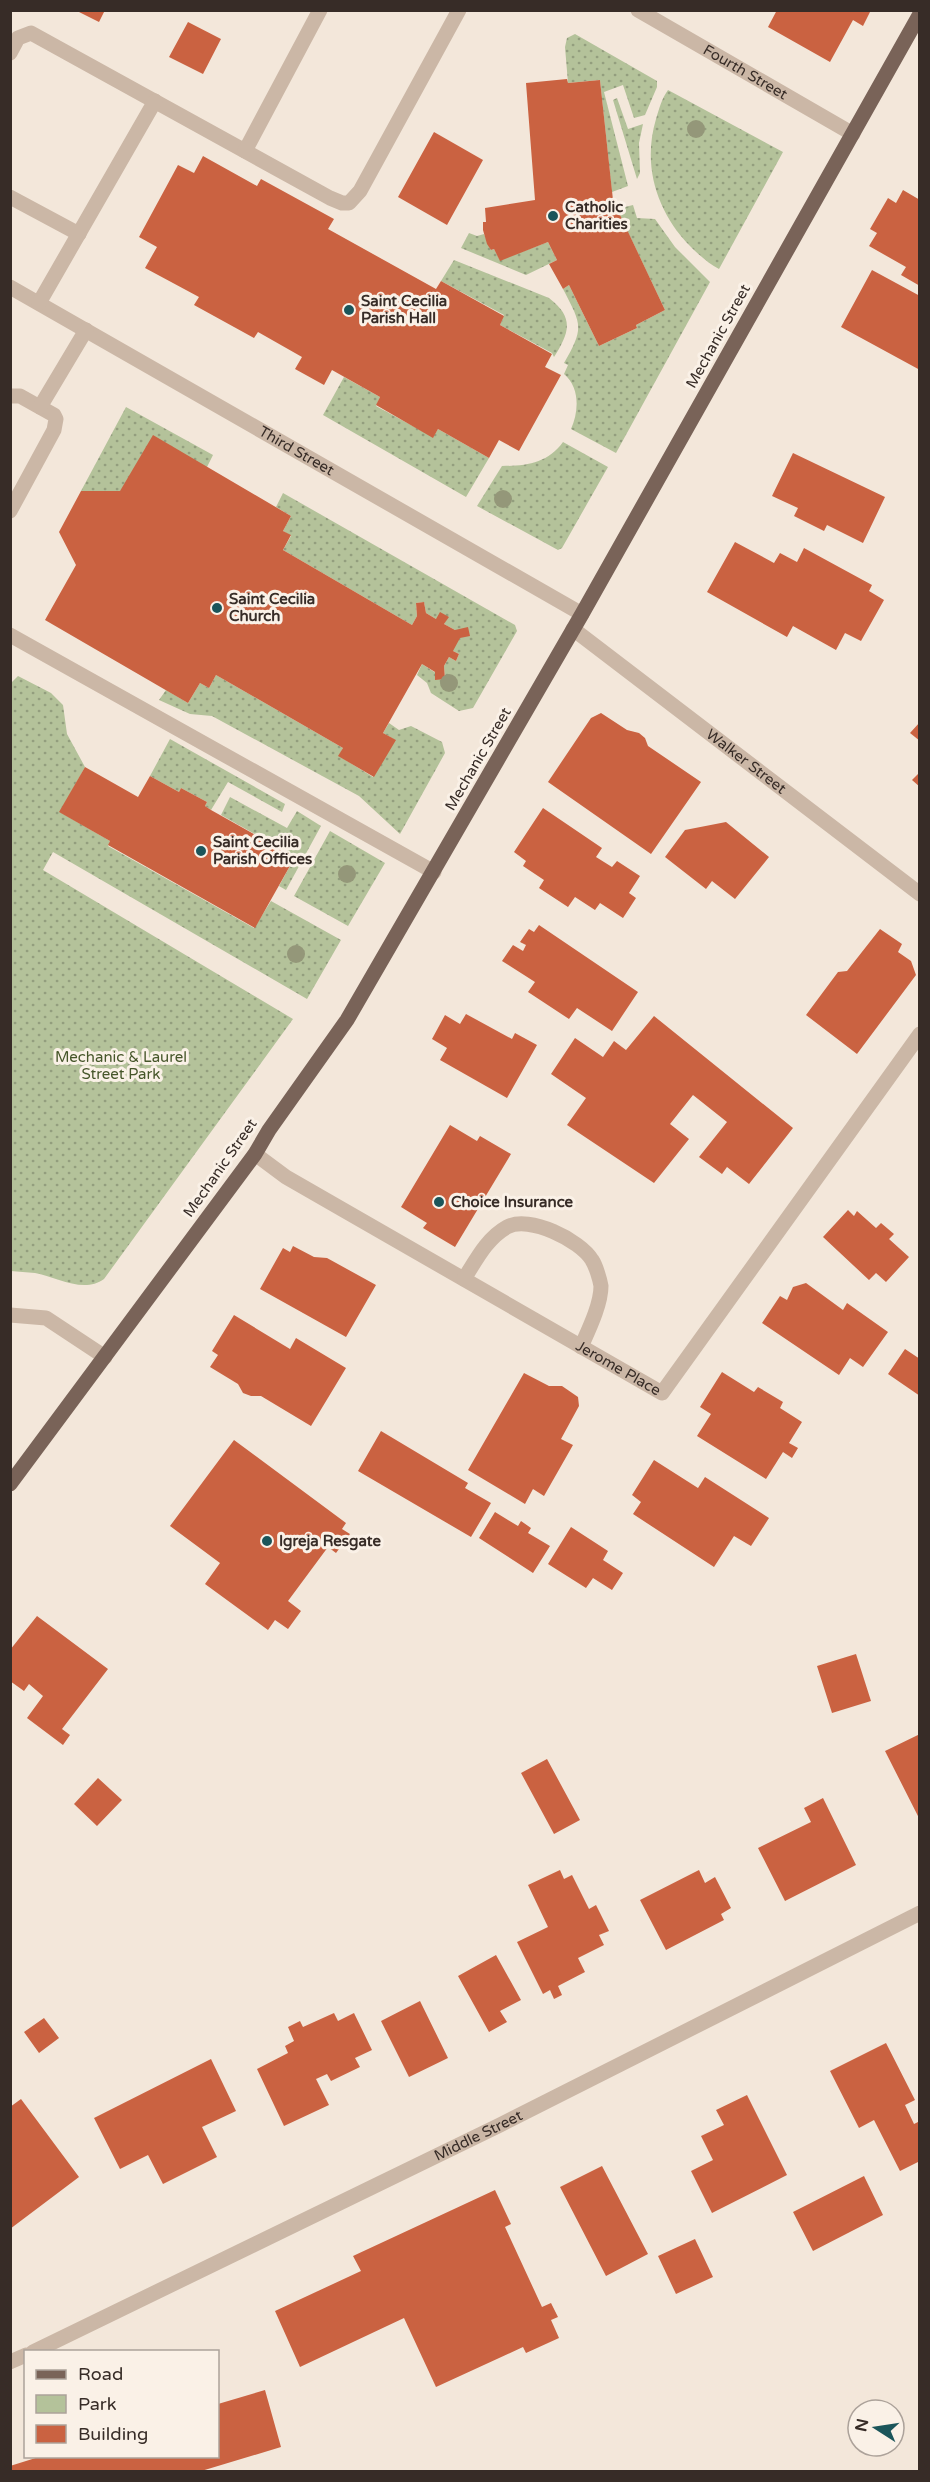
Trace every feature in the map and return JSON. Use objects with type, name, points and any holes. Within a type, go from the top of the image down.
[{"type":"main road","name":"Mechanic Street","points":[[10,1484],[255,1154],[269,1130],[347,1020],[582,614],[920,15]]},
{"type":"street","points":[[245,151],[320,10]]},
{"type":"street","points":[[10,53],[18,38],[31,33],[330,198],[349,203],[360,191],[459,10]]},
{"type":"street","name":"Fourth Street","points":[[638,10],[853,134]]},
{"type":"street","points":[[39,303],[155,101]]},
{"type":"street","points":[[10,197],[78,234]]},
{"type":"street","name":"Third Street","points":[[10,287],[582,614]]},
{"type":"street","points":[[40,407],[86,330]]},
{"type":"street","points":[[10,396],[20,396],[54,415],[56,424],[10,511]]},
{"type":"street","name":"Walker Street","points":[[573,629],[920,894]]},
{"type":"street","points":[[10,635],[434,872]]},
{"type":"street","name":"Jerome Place","points":[[255,1154],[286,1177],[662,1394],[920,1034]]},
{"type":"street","points":[[464,1280],[488,1242],[509,1226],[537,1225],[567,1238],[592,1259],[601,1286],[594,1318],[581,1347]]},
{"type":"street","points":[[10,1316],[46,1318],[105,1356]]},
{"type":"street","name":"Middle Street","points":[[37,2350],[500,2125],[920,1913]]},
{"type":"street","points":[[10,2362],[24,2356]]},
{"type":"green space","points":[[575,34],[657,81],[657,87],[645,115],[634,118],[623,85],[604,92],[628,186],[612,192],[600,80],[568,83],[565,47],[567,38]]},
{"type":"green space","points":[[668,90],[783,152],[719,269],[700,255],[678,233],[655,187],[652,171],[652,137],[656,119]]},
{"type":"green space","points":[[617,98],[628,129],[643,124],[639,143],[640,173],[637,179],[613,100]]},
{"type":"green space","points":[[633,205],[637,218],[655,219],[675,247],[710,282],[616,453],[571,429],[577,408],[573,386],[564,374],[568,365],[564,363],[575,341],[578,326],[574,310],[563,289],[569,285],[599,346],[637,328],[636,325],[665,310],[617,209]]},
{"type":"green space","points":[[469,233],[477,236],[484,234],[491,250],[494,249],[500,260],[548,242],[557,260],[526,275],[461,248]]},
{"type":"green space","points":[[454,260],[549,298],[557,305],[563,312],[567,326],[554,357],[552,353],[500,325],[504,315],[441,281]]},
{"type":"green space","points":[[344,377],[380,397],[376,406],[433,437],[438,429],[489,458],[466,497],[323,415]]},
{"type":"green space","points":[[126,407],[213,455],[207,467],[120,491],[81,491]]},
{"type":"green space","points":[[563,442],[608,467],[562,548],[558,550],[477,506],[502,466],[536,462],[551,455]]},
{"type":"green space","points":[[283,493],[515,625],[517,631],[473,708],[459,711],[431,693],[427,683],[417,675],[422,664],[445,679],[444,666],[449,657],[456,661],[459,654],[453,651],[455,630],[444,624],[448,617],[436,619],[426,613],[424,602],[416,603],[417,616],[412,625],[283,550],[291,536],[283,531],[291,516],[276,507]]},
{"type":"green space","points":[[216,675],[343,748],[339,756],[373,777],[395,740],[383,733],[389,723],[399,730],[411,726],[442,742],[445,753],[400,834],[359,796],[212,716],[190,714],[159,700],[166,690],[188,703],[200,683],[209,688]]},
{"type":"green space","name":"Mechanic & Laurel Street Park","points":[[18,676],[51,693],[63,705],[67,734],[85,767],[60,812],[110,841],[108,846],[254,928],[271,901],[341,940],[307,999],[53,852],[43,870],[293,1019],[104,1279],[88,1285],[70,1283],[35,1273],[11,1271],[10,684]]},
{"type":"green space","points":[[170,739],[285,804],[282,812],[228,782],[211,810],[205,806],[207,802],[181,788],[179,792],[150,776]]},
{"type":"green space","points":[[230,797],[287,828],[297,811],[321,826],[286,890],[279,886],[295,857],[221,815]]},
{"type":"green space","points":[[330,831],[385,863],[348,926],[294,896]]},
{"type":"building","points":[[75,10],[105,10],[99,22]]},
{"type":"building","points":[[777,10],[871,10],[863,26],[853,20],[830,62],[768,27]]},
{"type":"building","points":[[188,22],[221,39],[203,74],[169,57]]},
{"type":"building","name":"Catholic Charities","points":[[567,79],[568,83],[600,80],[613,200],[665,310],[636,325],[637,328],[599,346],[569,285],[563,289],[549,264],[557,260],[548,242],[500,261],[494,249],[491,250],[487,244],[483,230],[483,222],[486,222],[485,208],[535,200],[526,83]]},
{"type":"building","points":[[434,132],[483,160],[447,225],[398,197]]},
{"type":"building","name":"Saint Cecilia Parish Hall","points":[[203,156],[257,186],[261,179],[334,219],[328,229],[436,289],[441,281],[504,316],[500,325],[552,354],[545,367],[561,375],[519,451],[499,440],[489,458],[438,429],[433,438],[376,405],[380,397],[332,370],[324,385],[295,369],[302,357],[258,332],[254,338],[194,305],[199,297],[145,268],[157,247],[139,237],[178,165],[194,173]]},
{"type":"building","points":[[903,190],[920,200],[920,286],[901,275],[906,267],[869,246],[877,233],[870,229],[888,198],[896,203]]},
{"type":"building","points":[[872,270],[920,296],[920,370],[841,327]]},
{"type":"building","name":"Saint Cecilia Church","points":[[153,435],[291,516],[283,531],[291,535],[283,550],[412,625],[417,616],[416,603],[424,602],[426,613],[436,619],[440,612],[449,617],[444,624],[455,630],[468,627],[470,636],[460,638],[453,651],[459,654],[456,661],[449,657],[444,666],[445,679],[435,680],[435,672],[422,664],[383,733],[396,740],[374,777],[338,756],[343,748],[216,675],[209,688],[200,683],[188,703],[45,620],[76,565],[59,532],[81,491],[120,491]]},
{"type":"building","points":[[793,453],[885,497],[863,543],[827,525],[824,531],[794,516],[798,508],[772,496]]},
{"type":"building","points":[[735,542],[774,563],[780,553],[797,562],[804,548],[872,585],[869,591],[884,600],[861,641],[845,633],[836,650],[793,626],[787,637],[707,592]]},
{"type":"building","points":[[601,713],[627,730],[639,733],[645,738],[648,746],[701,782],[651,854],[548,782],[591,718]]},
{"type":"building","points":[[920,722],[920,741],[910,733]]},
{"type":"building","name":"Saint Cecilia Parish Offices","points":[[85,767],[138,797],[150,776],[179,792],[181,788],[207,802],[205,806],[211,810],[295,857],[255,928],[108,845],[110,841],[59,812]]},
{"type":"building","points":[[920,772],[920,787],[912,780]]},
{"type":"building","points":[[543,808],[602,848],[596,857],[612,867],[617,861],[640,876],[629,893],[636,898],[623,918],[600,903],[595,910],[575,897],[568,907],[539,888],[544,880],[523,866],[526,861],[514,852]]},
{"type":"building","points":[[726,822],[769,857],[735,899],[712,881],[706,889],[665,857],[685,830]]},
{"type":"building","points":[[539,925],[638,992],[612,1031],[577,1008],[569,1019],[528,992],[535,982],[502,961],[513,945],[523,951],[526,945],[520,942],[529,929],[534,932]]},
{"type":"building","points":[[880,929],[902,944],[898,952],[911,961],[916,975],[857,1054],[806,1015],[838,972],[847,971]]},
{"type":"building","points":[[466,1014],[512,1039],[515,1033],[537,1045],[507,1098],[440,1060],[447,1048],[432,1039],[445,1015],[460,1024]]},
{"type":"building","points":[[654,1016],[793,1128],[749,1184],[727,1167],[722,1174],[699,1157],[727,1122],[693,1095],[670,1124],[689,1139],[654,1183],[567,1125],[586,1098],[551,1074],[575,1038],[603,1057],[614,1041],[626,1050]]},
{"type":"building","points":[[450,1125],[477,1141],[480,1136],[511,1154],[455,1247],[423,1228],[427,1223],[401,1207]]},
{"type":"building","points":[[848,1210],[854,1216],[857,1211],[876,1228],[881,1223],[894,1234],[889,1239],[909,1257],[886,1282],[876,1273],[869,1280],[823,1237]]},
{"type":"building","points":[[293,1246],[314,1257],[327,1258],[376,1285],[346,1337],[260,1289],[283,1248],[290,1252]]},
{"type":"building","points":[[806,1283],[843,1310],[847,1303],[888,1332],[863,1367],[850,1358],[839,1375],[762,1323],[780,1296],[787,1300],[793,1287]]},
{"type":"building","points":[[234,1315],[290,1349],[296,1338],[346,1368],[311,1426],[261,1396],[243,1393],[238,1384],[210,1367],[218,1355],[212,1351]]},
{"type":"building","points":[[905,1349],[920,1359],[920,1396],[888,1374]]},
{"type":"building","points":[[722,1372],[754,1392],[758,1387],[783,1402],[780,1408],[802,1422],[789,1443],[798,1448],[792,1458],[783,1452],[766,1479],[697,1436],[711,1414],[700,1407]]},
{"type":"building","points":[[524,1373],[549,1386],[562,1386],[578,1397],[579,1406],[561,1439],[573,1445],[544,1496],[533,1489],[525,1504],[468,1470]]},
{"type":"building","points":[[381,1431],[468,1483],[465,1488],[491,1503],[471,1537],[358,1471]]},
{"type":"building","name":"Igreja Resgate","points":[[234,1440],[346,1523],[342,1529],[350,1534],[336,1553],[328,1547],[288,1601],[301,1611],[288,1629],[275,1620],[268,1630],[205,1584],[220,1563],[170,1526]]},
{"type":"building","points":[[654,1460],[698,1488],[705,1477],[769,1518],[751,1546],[734,1536],[714,1567],[633,1514],[641,1502],[632,1495]]},
{"type":"building","points":[[495,1512],[518,1526],[521,1521],[531,1528],[528,1533],[550,1546],[533,1573],[479,1538]]},
{"type":"building","points":[[571,1527],[608,1551],[603,1560],[623,1573],[612,1590],[593,1578],[586,1588],[548,1564]]},
{"type":"building","points":[[37,1616],[108,1669],[62,1729],[70,1735],[63,1745],[27,1718],[43,1696],[29,1684],[24,1691],[10,1681],[10,1650]]},
{"type":"building","points":[[856,1654],[871,1701],[832,1713],[817,1666]]},
{"type":"building","points":[[920,1734],[920,1820],[885,1751]]},
{"type":"building","points":[[547,1759],[580,1820],[554,1834],[521,1773]]},
{"type":"building","points":[[98,1778],[122,1800],[97,1826],[74,1804]]},
{"type":"building","points":[[823,1798],[856,1865],[785,1901],[758,1848],[811,1822],[804,1808]]},
{"type":"building","points":[[560,1870],[564,1879],[572,1875],[589,1909],[596,1905],[609,1931],[599,1935],[604,1945],[578,1958],[585,1972],[558,1986],[562,1995],[554,1999],[550,1990],[543,1994],[517,1942],[548,1927],[528,1885]]},
{"type":"building","points":[[699,1870],[705,1883],[715,1877],[731,1908],[721,1914],[724,1920],[666,1950],[640,1900]]},
{"type":"building","points":[[496,1955],[521,2000],[500,2011],[507,2022],[489,2032],[458,1976]]},
{"type":"building","points":[[420,2001],[448,2058],[409,2077],[381,2021]]},
{"type":"building","points":[[334,2013],[338,2021],[354,2013],[372,2050],[355,2058],[360,2067],[331,2081],[327,2074],[316,2079],[329,2105],[284,2126],[257,2069],[288,2053],[285,2046],[294,2041],[288,2027],[300,2021],[303,2027]]},
{"type":"building","points":[[44,2018],[59,2038],[39,2053],[24,2032]]},
{"type":"building","points":[[886,2043],[915,2100],[905,2105],[914,2124],[920,2121],[920,2161],[900,2171],[874,2120],[859,2128],[830,2071]]},
{"type":"building","points":[[211,2059],[236,2111],[202,2127],[217,2157],[163,2184],[148,2155],[120,2169],[94,2118]]},
{"type":"building","points":[[747,2095],[787,2175],[712,2213],[691,2171],[713,2160],[701,2136],[724,2125],[716,2110]]},
{"type":"building","points":[[21,2099],[79,2177],[10,2229],[10,2107]]},
{"type":"building","points":[[602,2166],[648,2254],[606,2276],[560,2187]]},
{"type":"building","points":[[864,2176],[883,2215],[813,2251],[793,2212]]},
{"type":"building","points":[[495,2190],[511,2224],[505,2227],[542,2307],[551,2303],[558,2317],[551,2320],[559,2338],[526,2353],[523,2347],[436,2387],[404,2318],[300,2367],[275,2311],[361,2271],[353,2256]]},
{"type":"building","points":[[695,2239],[713,2277],[676,2294],[658,2256]]},
{"type":"building","points":[[265,2390],[281,2447],[198,2472],[10,2472],[10,2466],[36,2458],[219,2458],[219,2404]]},
{"type":"place","name":"Catholic Charities","points":[[553,216]]},
{"type":"place","name":"Saint Cecilia Parish Hall","points":[[349,310]]},
{"type":"place","name":"Saint Cecilia Church","points":[[217,608]]},
{"type":"place","name":"Saint Cecilia Parish Offices","points":[[201,851]]},
{"type":"place","name":"Choice Insurance","points":[[439,1202]]},
{"type":"place","name":"Igreja Resgate","points":[[267,1541]]}]
